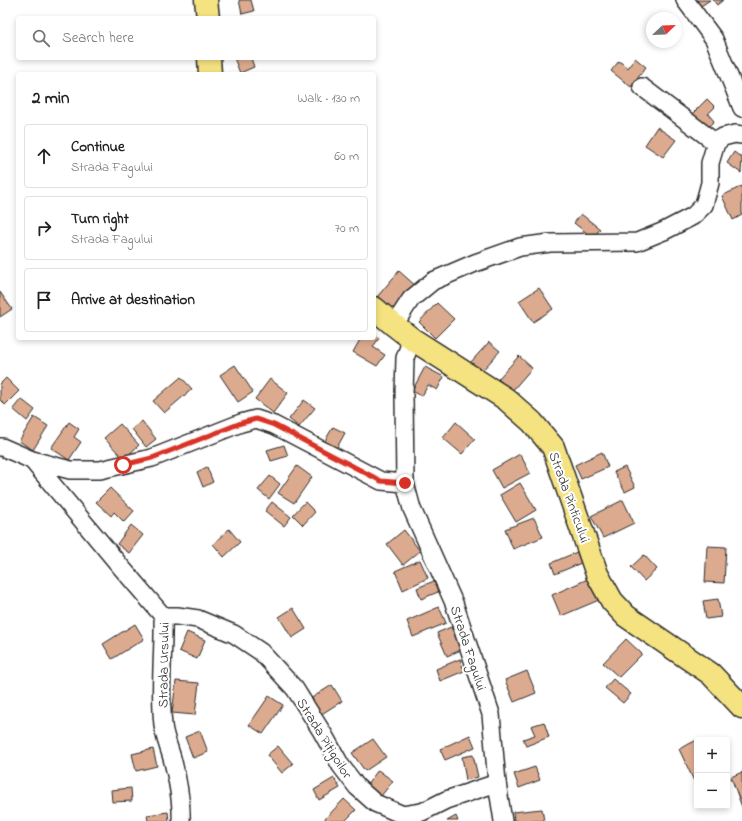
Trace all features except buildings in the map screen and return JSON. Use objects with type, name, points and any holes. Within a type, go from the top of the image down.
[{"type":"main road","points":[[206,0],[208,16]]},
{"type":"main road","points":[[209,60],[210,72]]},
{"type":"main road","name":"Strada Pinticului","points":[[376,310],[394,326],[412,339],[506,399],[532,422],[553,447],[597,574],[612,601],[626,616],[711,674],[742,707]]},
{"type":"street","points":[[685,0],[714,40],[742,108]]},
{"type":"street","points":[[642,87],[716,143]]},
{"type":"street","points":[[394,326],[411,298],[433,281],[475,263],[520,247],[550,243],[637,242],[664,231],[693,216],[704,205],[710,183],[710,163],[716,143],[723,137],[735,134],[742,135]]},
{"type":"street","name":"Strada Fagului","points":[[412,339],[405,358],[405,483],[412,509],[454,603],[491,714],[497,783],[503,821]]},
{"type":"street","points":[[1,446],[32,460],[70,470],[100,470],[152,458],[241,423],[256,419],[274,425],[381,481],[405,483]]},
{"type":"street","name":"Strada Ursului","points":[[32,460],[164,616],[161,666],[163,727],[178,788],[180,821]]},
{"type":"street","name":"Strada Pițigoilor","points":[[164,616],[198,619],[234,634],[261,652],[295,690],[322,732],[341,766],[357,787],[375,803],[403,815],[422,812],[446,800],[497,783]]},
{"type":"route","points":[[123,465],[152,458],[241,423],[256,419],[274,425],[381,481],[405,483]]}]
